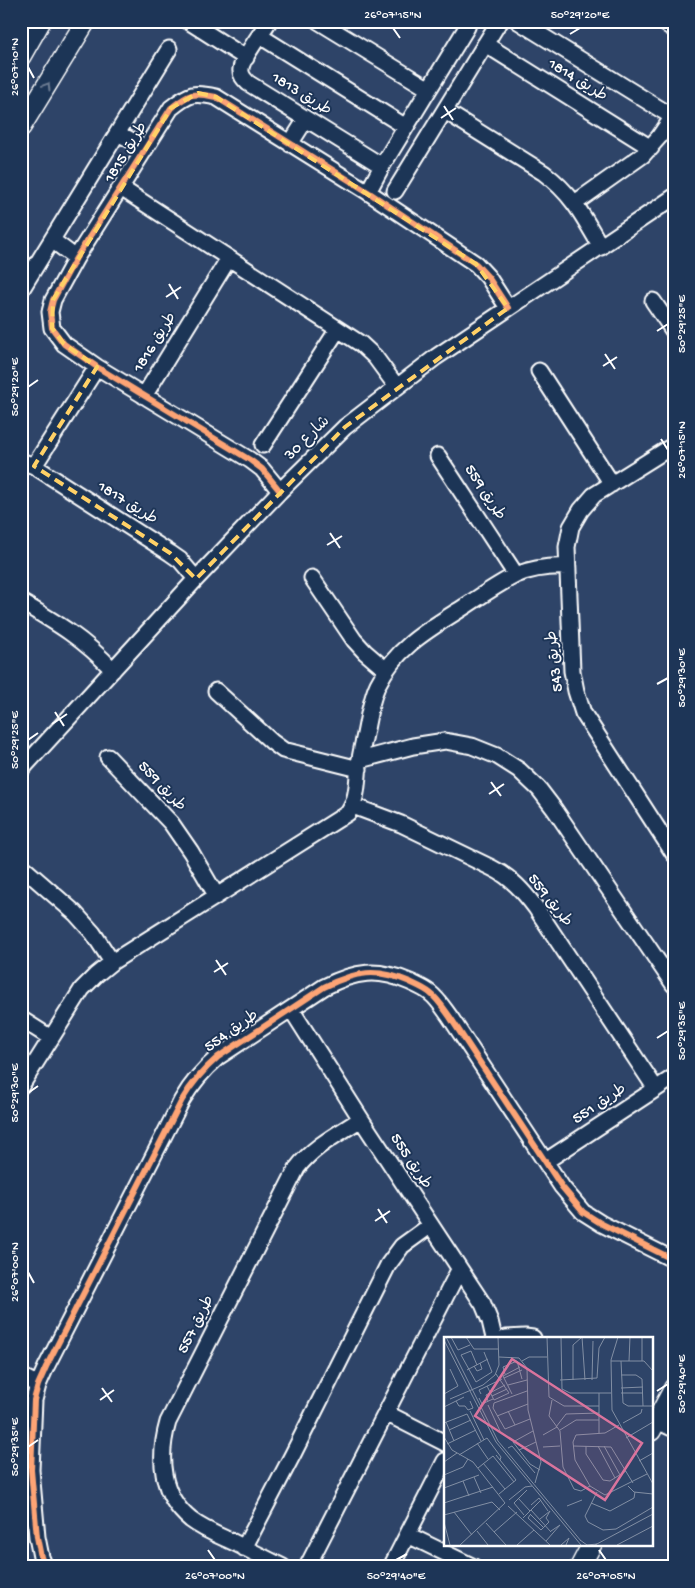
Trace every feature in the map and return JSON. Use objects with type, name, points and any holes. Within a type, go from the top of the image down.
[{"type":"street","points":[[21,56],[41,21]]},
{"type":"street","points":[[21,127],[86,21]]},
{"type":"street","points":[[196,23],[246,58],[269,21]]},
{"type":"street","points":[[318,21],[428,89]]},
{"type":"street","points":[[395,191],[501,21]]},
{"type":"street","points":[[661,21],[674,29]]},
{"type":"street","points":[[368,192],[428,89],[443,68],[464,23]]},
{"type":"street","name":"طريق 1814","points":[[527,24],[673,116],[651,148],[575,203]]},
{"type":"street","name":"طريق 1813","points":[[260,36],[406,127]]},
{"type":"street","name":"طريق 1814","points":[[486,44],[651,148]]},
{"type":"street","name":"طريق 1815","points":[[21,290],[169,49]]},
{"type":"street","name":"طريق 1813","points":[[246,58],[241,69],[244,79],[248,83],[382,166]]},
{"type":"street","points":[[443,68],[463,80]]},
{"type":"street","name":"طريق 1815","points":[[280,491],[272,479],[250,460],[97,367],[64,344],[52,328],[50,312],[53,300],[76,258],[172,108],[185,97],[198,93],[216,97],[368,192],[476,264],[488,276],[508,308]]},
{"type":"street","points":[[445,111],[544,173],[566,192],[575,203],[601,247]]},
{"type":"street","points":[[290,144],[306,119]]},
{"type":"street","name":"طريق 1815","points":[[118,133],[145,148]]},
{"type":"street","points":[[121,188],[368,350],[396,387]]},
{"type":"street","name":"شارع 30","points":[[25,760],[113,670],[280,491],[345,427],[436,357],[674,197]]},
{"type":"street","points":[[52,240],[76,258]]},
{"type":"street","name":"طريق 1816","points":[[144,396],[229,258]]},
{"type":"street","points":[[653,300],[674,332]]},
{"type":"street","points":[[263,445],[338,329]]},
{"type":"street","name":"طريق 1817","points":[[97,367],[28,463],[170,552],[185,565],[196,579]]},
{"type":"street","points":[[539,372],[612,484]]},
{"type":"street","name":"طريق 543","points":[[674,445],[594,496],[581,510],[572,527],[567,546],[572,671],[583,713],[674,854]]},
{"type":"street","name":"طريق 559","points":[[438,456],[516,574]]},
{"type":"street","points":[[21,1086],[82,989],[96,975],[112,962],[216,895],[348,813],[353,806],[359,764],[372,700],[386,670],[410,643],[516,574],[541,567],[567,567]]},
{"type":"street","points":[[312,578],[354,640],[364,652],[386,670]]},
{"type":"street","points":[[21,602],[64,627],[113,670]]},
{"type":"street","points":[[216,691],[283,750],[359,764],[413,746],[445,741],[472,746],[497,756],[520,770],[539,789],[555,810],[674,985]]},
{"type":"street","name":"طريق 559","points":[[108,757],[171,823],[216,895]]},
{"type":"street","name":"طريق 559","points":[[353,806],[402,824],[503,873],[524,892],[656,1089]]},
{"type":"street","points":[[21,866],[63,900],[93,933],[112,962]]},
{"type":"street","name":"طريق 554","points":[[45,1567],[37,1537],[26,1470],[34,1400],[38,1385],[182,1100],[192,1084],[204,1069],[218,1057],[324,987],[358,974],[379,973],[398,977],[431,993],[450,1017],[562,1187],[584,1212],[602,1224],[674,1260]]},
{"type":"street","name":"طريق 555","points":[[291,1009],[459,1270],[483,1304],[494,1337]]},
{"type":"street","points":[[21,1019],[51,1038]]},
{"type":"street","name":"طريق 551","points":[[546,1162],[674,1078]]},
{"type":"street","name":"طريق 557","points":[[283,1567],[204,1529],[190,1518],[178,1505],[169,1490],[164,1474],[163,1439],[168,1422],[297,1168],[306,1156],[317,1147],[361,1119]]},
{"type":"street","points":[[244,1548],[388,1265],[402,1246],[430,1225]]},
{"type":"street","points":[[307,1567],[459,1270]]},
{"type":"street","points":[[21,1376],[38,1385]]},
{"type":"street","points":[[674,1388],[654,1426],[674,1429]]},
{"type":"street","points":[[386,1413],[444,1442]]},
{"type":"street","points":[[391,1567],[444,1463]]},
{"type":"street","points":[[408,1535],[474,1567]]},
{"type":"street","points":[[580,1567],[591,1546]]},
{"type":"highlighted area","points":[[198,93],[216,97],[476,264],[508,308],[345,427],[196,579],[170,553],[34,466],[97,367],[64,344],[52,328],[53,300],[171,108]]},
{"type":"cycle path","points":[[280,491],[262,469],[250,460],[97,367],[64,344],[52,328],[50,312],[53,300],[76,258],[171,108],[192,95],[202,94],[216,97],[368,192],[476,264],[488,277],[508,308]]},
{"type":"cycle path","points":[[45,1567],[37,1537],[31,1470],[34,1400],[46,1367],[182,1100],[190,1088],[218,1057],[324,987],[357,975],[377,973],[410,982],[430,993],[450,1017],[562,1187],[583,1212],[602,1224],[674,1260]]}]
